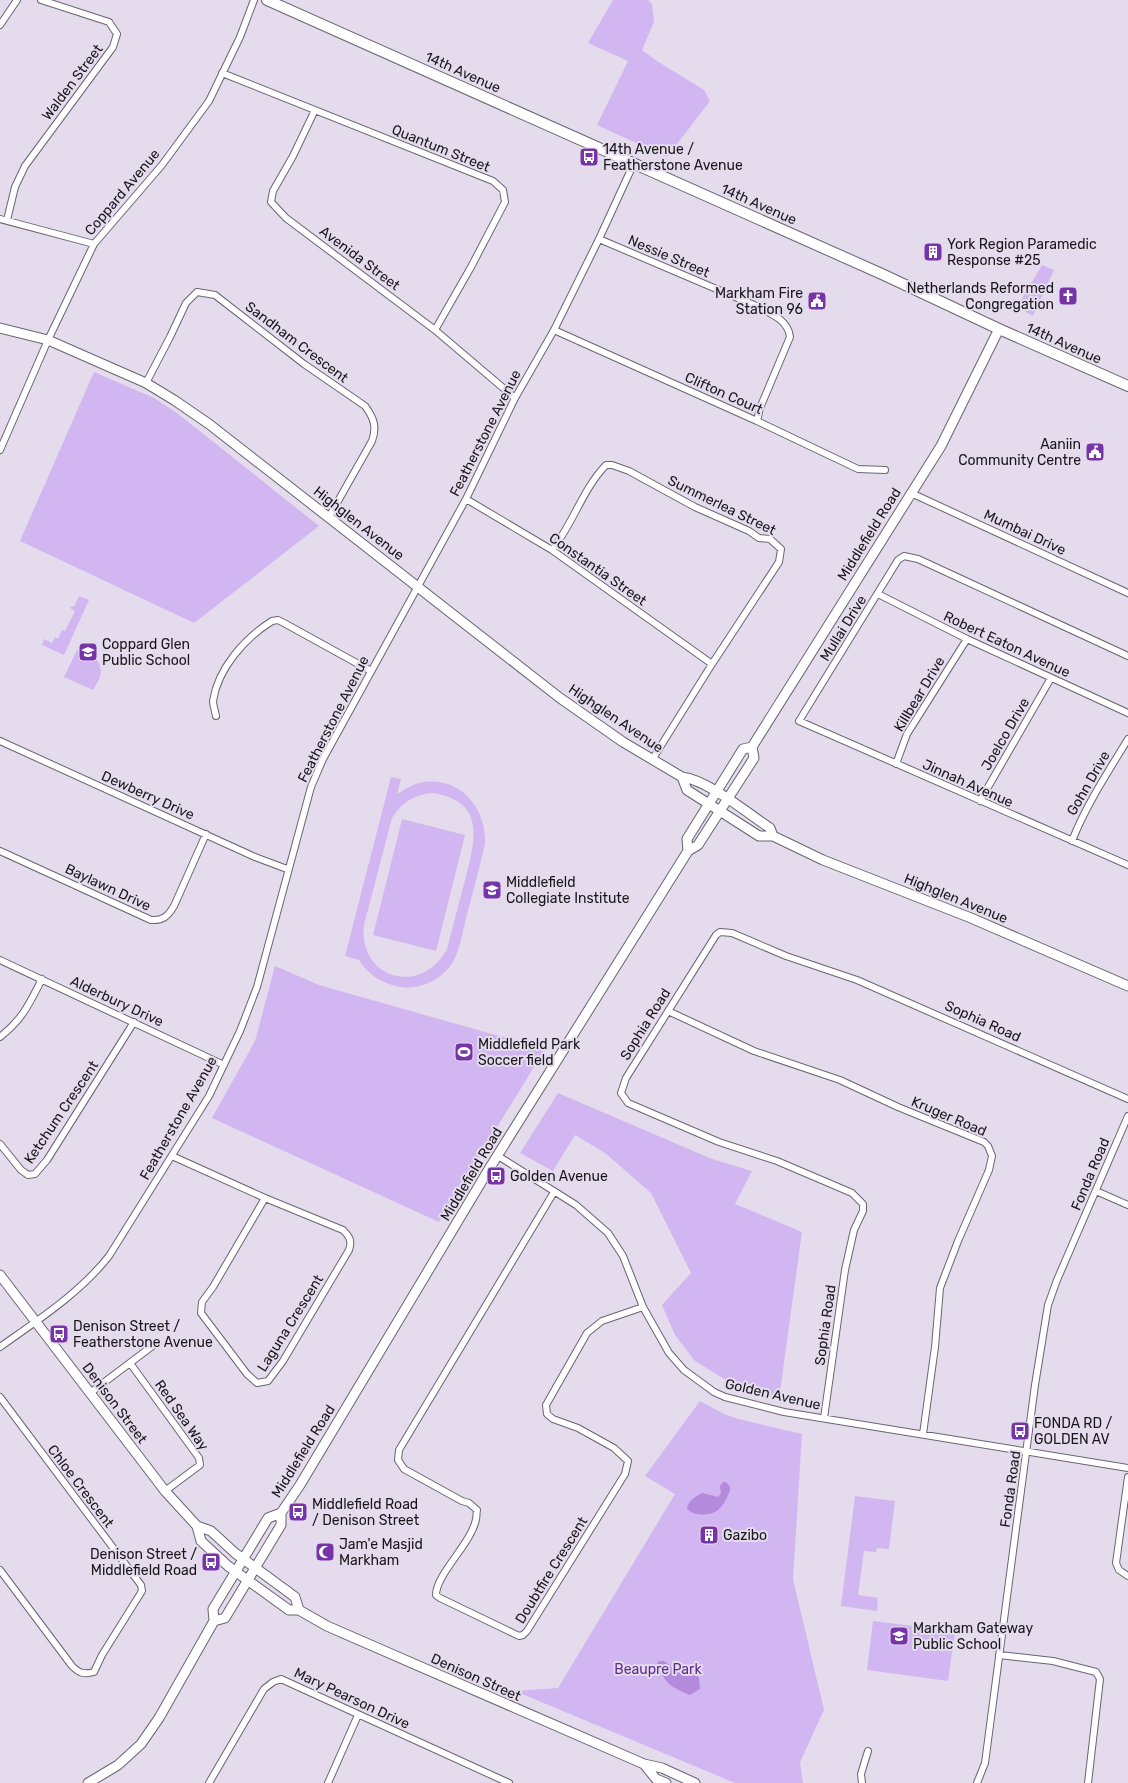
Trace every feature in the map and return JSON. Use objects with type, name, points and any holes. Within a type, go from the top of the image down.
[{"type":"main road","name":"14th Avenue","points":[[267,0],[884,275],[998,329],[1128,386]]},
{"type":"street","points":[[0,25],[17,0]]},
{"type":"street","name":"Walden Street","points":[[7,220],[15,186],[25,166],[113,47],[117,34],[109,22],[41,0]]},
{"type":"street","name":"Coppard Avenue","points":[[0,450],[48,340],[94,244],[171,152],[209,101],[240,36],[254,0]]},
{"type":"street","name":"Quantum Street","points":[[222,73],[493,181],[503,190],[505,202],[471,267],[435,330]]},
{"type":"street","name":"Avenida Street","points":[[314,110],[293,156],[273,191],[271,202],[286,218],[435,330],[515,398]]},
{"type":"street","name":"Featherstone Avenue","points":[[0,1347],[36,1321],[96,1273],[110,1256],[209,1096],[240,1031],[257,987],[287,869],[310,787],[332,743],[466,498],[515,398],[554,330],[599,239],[634,163]]},
{"type":"street","points":[[0,218],[94,244]]},
{"type":"street","name":"Nessie Street","points":[[599,239],[754,305],[783,322],[789,330],[790,337],[760,408],[757,421]]},
{"type":"street","name":"Sandham Crescent","points":[[146,383],[186,303],[197,292],[215,295],[304,364],[364,406],[372,414],[375,428],[372,442],[329,517]]},
{"type":"street","name":"Highglen Avenue","points":[[0,328],[48,340],[146,383],[174,400],[209,424],[560,698],[623,742],[652,760],[682,777],[693,778],[727,799],[770,828],[773,836]]},
{"type":"street","name":"Middlefield Road","points":[[88,1783],[118,1765],[141,1744],[159,1718],[214,1621],[213,1609],[268,1518],[281,1513],[304,1478],[498,1156],[688,851],[698,845],[754,758],[752,747],[941,446],[998,329]]},
{"type":"street","name":"Clifton Court","points":[[554,330],[757,421],[858,469],[885,470]]},
{"type":"street","name":"Summerlea Street","points":[[552,550],[573,517],[590,484],[606,466],[612,465],[629,471],[695,507],[749,531],[760,538],[770,540],[781,549],[779,562],[712,664],[652,760]]},
{"type":"street","name":"Mumbai Drive","points":[[911,493],[1128,593]]},
{"type":"street","name":"Constantia Street","points":[[466,498],[552,550],[712,664]]},
{"type":"street","name":"Mullai Drive","points":[[799,721],[898,560],[904,556],[918,559],[1128,656]]},
{"type":"street","name":"Robert Eaton Avenue","points":[[878,594],[967,639],[1128,713]]},
{"type":"street","points":[[216,716],[213,702],[226,665],[247,642],[272,621],[278,620],[284,623],[371,671]]},
{"type":"street","name":"Killbear Drive","points":[[896,764],[907,734],[967,639]]},
{"type":"street","name":"Joelco Drive","points":[[980,801],[1052,678]]},
{"type":"street","name":"Jinnah Avenue","points":[[799,721],[1128,865]]},
{"type":"street","name":"Gohn Drive","points":[[1072,841],[1078,825],[1099,786],[1128,739]]},
{"type":"street","name":"Dewberry Drive","points":[[0,741],[261,859],[287,869]]},
{"type":"street","name":"Middlefield Road","points":[[688,851],[687,839],[708,804],[743,749],[752,747]]},
{"type":"street","name":"Highglen Avenue","points":[[682,777],[687,790],[759,836],[773,836],[823,860],[971,918],[1128,986]]},
{"type":"street","name":"Baylawn Drive","points":[[0,851],[151,920],[160,921],[168,916],[174,906],[206,834]]},
{"type":"street","name":"Sophia Road","points":[[824,1418],[845,1270],[854,1230],[863,1211],[863,1204],[852,1193],[777,1161],[719,1142],[628,1103],[624,1099],[621,1090],[626,1078],[659,1023],[668,1011],[712,939],[720,932],[727,932],[786,956],[864,983],[1128,1099]]},
{"type":"street","name":"Alderbury Drive","points":[[0,960],[224,1065]]},
{"type":"street","points":[[0,1036],[15,1024],[24,1013],[42,979]]},
{"type":"street","name":"Kruger Road","points":[[668,1011],[754,1051],[840,1080],[898,1107],[984,1142],[988,1146],[992,1156],[990,1170],[958,1240],[940,1288],[935,1347],[923,1434]]},
{"type":"street","name":"Ketchum Crescent","points":[[0,1144],[21,1170],[28,1175],[35,1174],[47,1160],[134,1022]]},
{"type":"street","name":"Fonda Road","points":[[977,1783],[985,1763],[1035,1385],[1048,1305],[1057,1280],[1128,1116]]},
{"type":"street","name":"Laguna Crescent","points":[[172,1156],[265,1198],[343,1230],[350,1238],[351,1243],[344,1259],[274,1375],[268,1381],[256,1383],[247,1374],[201,1313],[201,1308],[202,1302],[217,1280],[265,1198]]},
{"type":"street","name":"Golden Avenue","points":[[498,1156],[576,1205],[608,1233],[623,1256],[643,1307],[669,1353],[684,1370],[706,1388],[731,1399],[784,1412],[1128,1468]]},
{"type":"street","points":[[1096,1191],[1128,1205]]},
{"type":"street","name":"Doubtfire Crescent","points":[[554,1192],[399,1450],[398,1460],[404,1469],[462,1501],[469,1503],[477,1510],[476,1519],[470,1533],[450,1567],[438,1583],[436,1595],[440,1598],[519,1636],[523,1635],[527,1631],[625,1474],[628,1461],[614,1448],[578,1428],[553,1419],[548,1414],[546,1405],[587,1333],[602,1321],[643,1307]]},
{"type":"street","name":"Denison Street","points":[[0,1275],[165,1491],[197,1526],[201,1541],[236,1571],[289,1610],[299,1610],[327,1626],[644,1764],[662,1768],[695,1783]]},
{"type":"street","points":[[90,1393],[155,1344]]},
{"type":"street","name":"Red Sea Way","points":[[130,1363],[200,1458],[200,1465],[165,1491]]},
{"type":"street","name":"Chloe Crescent","points":[[0,1397],[141,1585],[142,1591],[102,1655],[94,1672],[87,1674],[79,1672],[72,1666],[0,1570]]},
{"type":"street","points":[[1128,1477],[1116,1563],[1119,1570],[1128,1576]]},
{"type":"street","name":"Middlefield Road","points":[[214,1621],[225,1618],[282,1525],[281,1513]]},
{"type":"street","name":"Denison Street","points":[[197,1526],[211,1531],[244,1559],[294,1597],[299,1610]]},
{"type":"street","points":[[999,1655],[1053,1661],[1096,1672],[1100,1679],[1088,1783]]},
{"type":"street","name":"Mary Pearson Drive","points":[[209,1783],[264,1689],[281,1678],[358,1715],[509,1783]]},
{"type":"street","points":[[328,1783],[358,1715]]},
{"type":"street","points":[[862,1783],[861,1774],[868,1751]]},
{"type":"street","name":"Denison Street","points":[[644,1764],[656,1778],[666,1783]]},
{"type":"green space","points":[[613,0],[648,0],[652,4],[654,22],[642,50],[704,90],[710,101],[667,157],[597,125],[628,61],[588,43]]},
{"type":"green space","points":[[1042,265],[1054,270],[1033,316],[1017,307]]},
{"type":"green space","points":[[94,372],[154,398],[177,413],[319,526],[194,623],[20,541]]},
{"type":"green space","points":[[79,596],[89,600],[64,655],[42,645],[44,639],[52,643],[55,637],[58,639],[62,630],[65,631],[75,611],[70,608],[71,606],[74,607]]},
{"type":"green space","points":[[77,650],[87,652],[98,661],[100,666],[101,671],[98,682],[93,690],[64,677]]},
{"type":"green space","points":[[391,777],[401,779],[397,794],[419,783],[433,782],[446,784],[458,789],[467,796],[475,806],[481,818],[485,844],[458,951],[449,968],[437,978],[423,985],[416,987],[401,987],[382,981],[367,971],[359,960],[345,956]],"holes":[[[432,793],[450,798],[462,805],[470,815],[473,826],[473,840],[468,869],[447,949],[436,964],[422,973],[408,977],[394,975],[381,969],[371,958],[365,944],[364,925],[392,818],[404,804],[414,798]]]},
{"type":"green space","points":[[402,819],[465,835],[436,951],[373,935]]},
{"type":"green space","points":[[275,966],[319,985],[545,1049],[439,1222],[212,1118],[255,1041]]},
{"type":"green space","points":[[558,1093],[712,1159],[752,1171],[735,1204],[802,1232],[779,1399],[726,1380],[695,1361],[675,1335],[662,1305],[691,1273],[651,1193],[605,1153],[575,1135],[553,1171],[520,1153]]},
{"type":"green space","name":"Beaupre Park","points":[[700,1401],[724,1414],[738,1419],[802,1434],[793,1579],[824,1710],[800,1762],[803,1783],[735,1783],[515,1691],[558,1688],[675,1494],[645,1476]]},
{"type":"green space","points":[[855,1496],[895,1501],[889,1549],[877,1548],[876,1552],[864,1551],[858,1595],[878,1598],[877,1611],[841,1606]]},
{"type":"green space","points":[[873,1621],[955,1631],[948,1681],[867,1670]]},
{"type":"shaded area","points":[[723,1482],[726,1482],[730,1487],[730,1490],[724,1503],[716,1511],[708,1514],[698,1514],[693,1513],[687,1508],[695,1497],[702,1493],[718,1497],[721,1493],[720,1486]]},
{"type":"shaded area","points":[[659,1661],[664,1661],[677,1672],[685,1676],[696,1675],[699,1678],[700,1689],[690,1695],[673,1687],[663,1676],[657,1664]]},
{"type":"place","name":"14th Avenue / Featherstone Avenue","points":[[589,157]]},
{"type":"place","name":"York Region Paramedic Response #25","points":[[933,252]]},
{"type":"place","name":"Netherlands Reformed Congregation","points":[[1068,296]]},
{"type":"place","name":"Markham Fire Station 96","points":[[817,301]]},
{"type":"place","name":"Aaniin Community Centre","points":[[1095,452]]},
{"type":"place","name":"Coppard Glen Public School","points":[[88,652]]},
{"type":"place","name":"Middlefield Collegiate Institute","points":[[492,890]]},
{"type":"place","name":"Middlefield Park Soccer field","points":[[464,1052]]},
{"type":"place","name":"Golden Avenue","points":[[496,1176]]},
{"type":"place","name":"Denison Street / Featherstone Avenue","points":[[59,1334]]},
{"type":"place","name":"FONDA RD / GOLDEN AV","points":[[1020,1431]]},
{"type":"place","name":"Middlefield Road / Denison Street","points":[[298,1512]]},
{"type":"place","name":"Gazibo","points":[[709,1535]]},
{"type":"place","name":"Jam'e Masjid Markham","points":[[325,1552]]},
{"type":"place","name":"Denison Street / Middlefield Road","points":[[211,1562]]},
{"type":"place","name":"Markham Gateway Public School","points":[[899,1636]]}]
